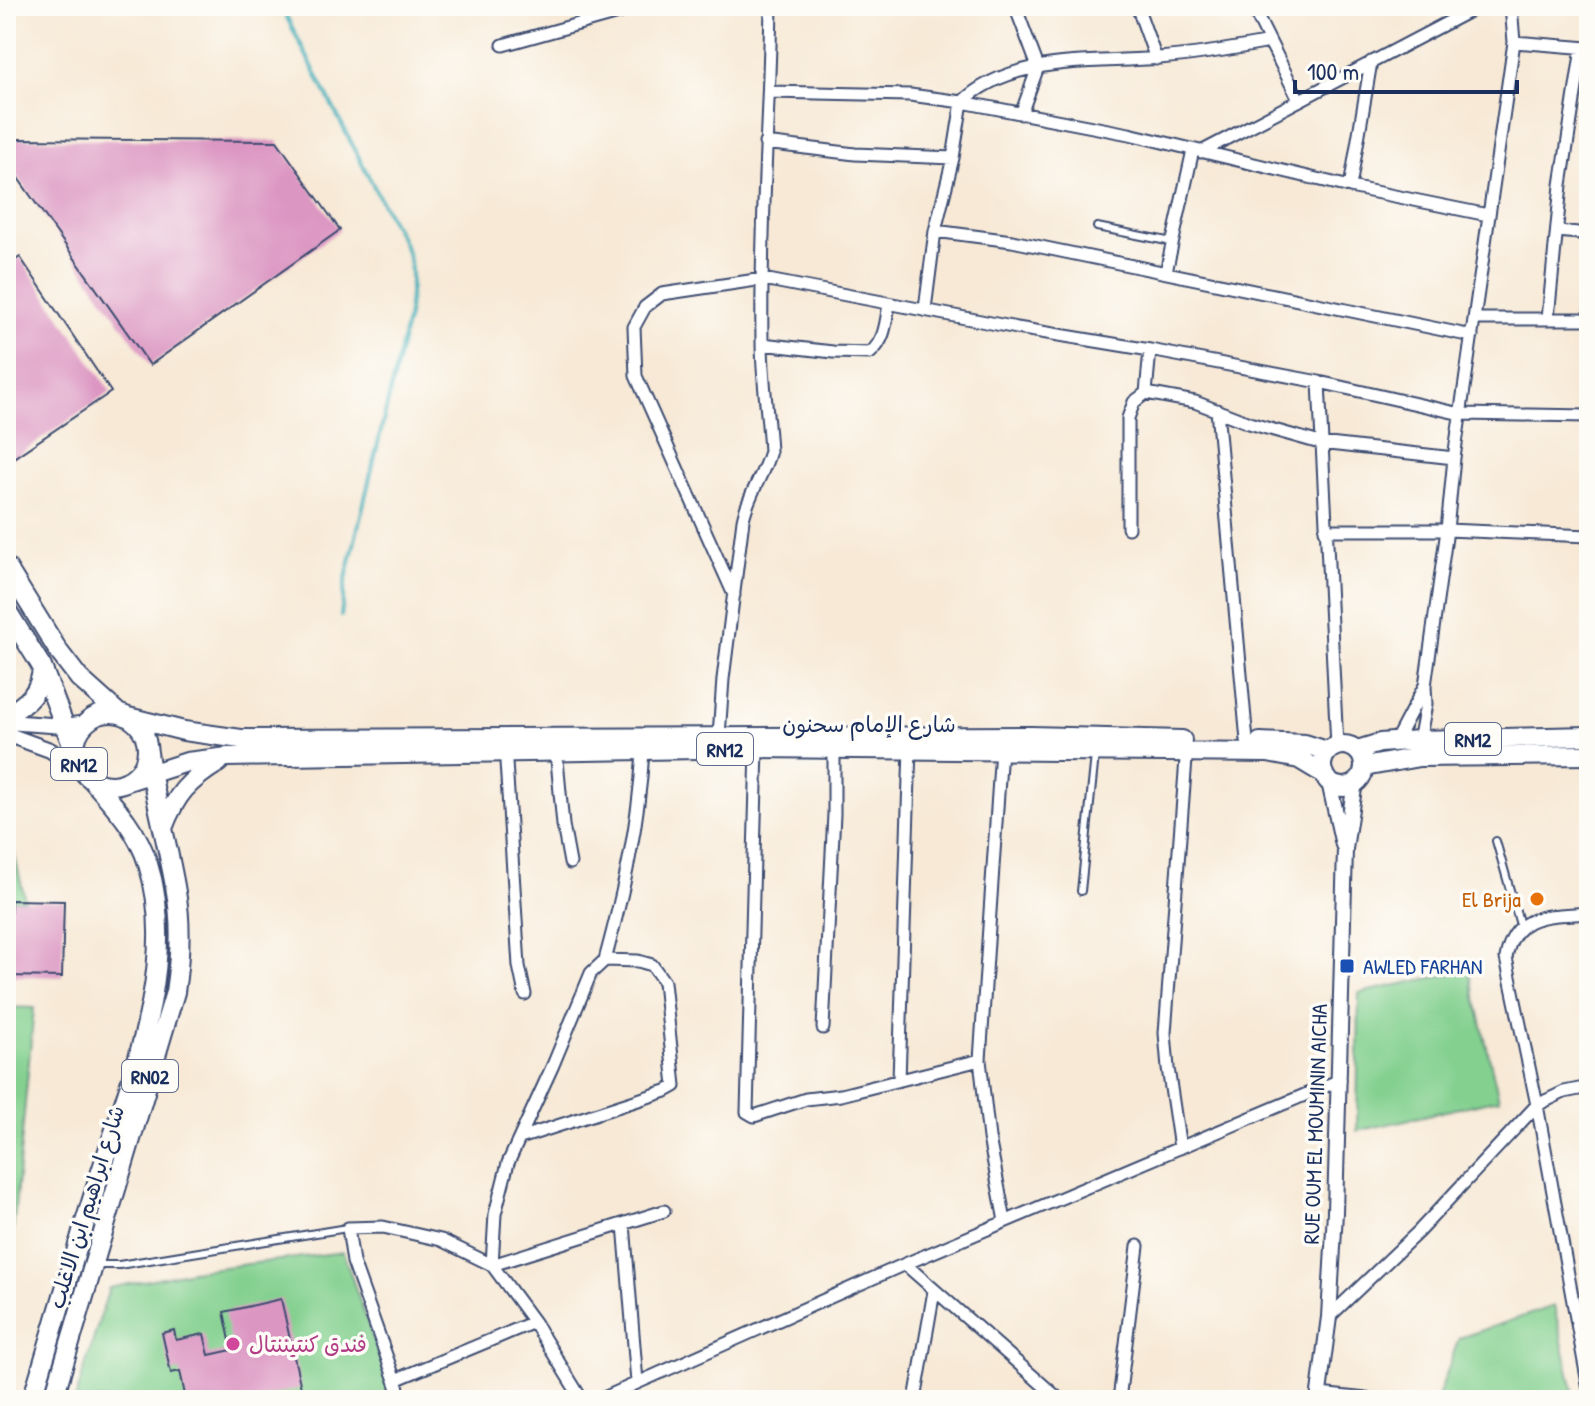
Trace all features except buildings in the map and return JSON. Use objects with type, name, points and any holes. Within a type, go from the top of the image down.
[{"type":"main road","points":[[6,566],[59,652],[79,678],[144,733],[147,745]]},
{"type":"main road","points":[[6,609],[42,667],[76,754]]},
{"type":"main road","points":[[6,715],[26,703],[35,693],[42,667]]},
{"type":"main road","name":"RN12","points":[[123,715],[107,713],[87,723],[80,732],[76,754],[88,776],[113,785],[125,782],[142,767],[147,745]]},
{"type":"main road","name":"شارع الإمام سحنون","points":[[123,715],[165,728],[241,739],[505,745]]},
{"type":"main road","name":"شارع الإمام سحنون","points":[[125,782],[187,762],[228,757],[719,736],[1031,736],[1187,746],[1283,755],[1299,759],[1326,778]]},
{"type":"main road","name":"RN12","points":[[1359,767],[1419,748],[1589,736]]},
{"type":"main road","name":"شارع الإمام سحنون","points":[[556,744],[643,750],[910,748],[1096,751],[1247,741],[1332,748]]},
{"type":"main road","name":"RN12","points":[[1326,778],[1338,786],[1347,786],[1380,743],[1395,742],[1419,748],[1589,755]]},
{"type":"main road","name":"شارع ابراهيم ابن الاغلب","points":[[53,1400],[175,992],[180,952],[177,895],[147,745]]},
{"type":"main road","name":"RN12","points":[[1332,748],[1351,746],[1359,767]]},
{"type":"main road","points":[[1326,778],[1323,759],[1332,748]]},
{"type":"main road","points":[[163,828],[172,804],[184,787],[228,757]]},
{"type":"main road","name":"شارع ابراهيم ابن الاغلب","points":[[32,1400],[139,1047],[157,965],[156,909],[149,866],[139,838],[88,776]]},
{"type":"street","points":[[503,45],[643,6]]},
{"type":"street","points":[[719,736],[723,679],[746,502],[770,451],[762,344],[771,6]]},
{"type":"street","points":[[1015,6],[1038,67],[1021,114]]},
{"type":"street","points":[[1137,6],[1156,59]]},
{"type":"street","points":[[1252,6],[1299,100]]},
{"type":"street","points":[[1166,272],[1197,151],[1479,6]]},
{"type":"street","points":[[1419,748],[1454,458],[1514,42],[1514,8]]},
{"type":"street","points":[[925,309],[935,231],[953,158],[962,102],[979,88],[1038,67],[1156,59],[1270,42]]},
{"type":"street","points":[[1514,42],[1585,48],[1557,231],[1548,318]]},
{"type":"street","points":[[1350,187],[1371,62]]},
{"type":"street","points":[[770,92],[910,95],[962,102],[1129,134],[1350,187],[1488,215]]},
{"type":"street","points":[[765,143],[855,154],[953,158]]},
{"type":"street","points":[[935,231],[1012,241],[1472,336]]},
{"type":"street","points":[[1557,231],[1589,234]]},
{"type":"street","points":[[734,595],[636,376],[634,327],[645,307],[662,294],[763,279],[1319,382],[1461,414],[1589,416]]},
{"type":"street","points":[[762,344],[870,353],[878,347],[882,337],[889,304]]},
{"type":"street","points":[[1475,319],[1589,319]]},
{"type":"street","points":[[1146,393],[1150,350]]},
{"type":"street","points":[[1319,382],[1332,748]]},
{"type":"street","points":[[1128,528],[1128,418],[1134,402],[1146,393],[1195,402],[1249,423],[1320,443],[1454,458]]},
{"type":"street","points":[[1217,410],[1247,741]]},
{"type":"street","points":[[1325,530],[1447,530],[1589,536]]},
{"type":"street","points":[[1395,742],[1425,686]]},
{"type":"street","points":[[6,722],[65,726],[87,723]]},
{"type":"street","points":[[6,734],[50,750],[88,776]]},
{"type":"street","points":[[556,744],[563,825],[570,863]]},
{"type":"street","points":[[505,745],[517,937],[525,994]]},
{"type":"street","points":[[1180,1148],[1165,1033],[1187,746]]},
{"type":"street","points":[[757,748],[746,1110],[754,1116],[806,1099],[841,1095],[980,1060]]},
{"type":"street","points":[[899,1080],[910,748]]},
{"type":"street","points":[[823,1028],[834,814],[834,749]]},
{"type":"street","points":[[1001,749],[980,1060],[989,1138],[1005,1221]]},
{"type":"street","points":[[492,1265],[492,1233],[499,1190],[591,973],[605,960],[627,878],[641,800],[643,750]]},
{"type":"street","name":"RUE OUM EL MOUMININ AICHA","points":[[1319,1397],[1329,1317],[1340,1080],[1345,849],[1359,767]]},
{"type":"street","name":"RUE OUM EL MOUMININ AICHA","points":[[1326,778],[1345,849]]},
{"type":"street","points":[[1589,913],[1532,919],[1520,925],[1508,945],[1506,958],[1537,1105],[1589,1389]]},
{"type":"street","points":[[520,1138],[675,1086],[665,988],[661,976],[646,962],[605,960]]},
{"type":"street","points":[[599,1400],[905,1264],[1340,1080]]},
{"type":"street","points":[[1329,1317],[1418,1232],[1537,1105],[1564,1092],[1589,1087]]},
{"type":"street","points":[[492,1265],[664,1211]]},
{"type":"street","points":[[624,1224],[637,1382]]},
{"type":"street","points":[[402,1400],[353,1262],[348,1228],[383,1227],[441,1240],[492,1265],[534,1322],[582,1400]]},
{"type":"street","points":[[1119,1400],[1138,1246]]},
{"type":"street","points":[[905,1264],[1060,1400]]},
{"type":"street","points":[[915,1400],[934,1291]]},
{"type":"street","points":[[1575,1310],[1589,1302]]},
{"type":"street","points":[[395,1380],[534,1322]]},
{"type":"street","points":[[1319,1397],[1376,1400]]},
{"type":"lane","points":[[1097,227],[1172,242]]},
{"type":"lane","points":[[1081,891],[1096,751]]},
{"type":"lane","points":[[1496,841],[1520,925]]},
{"type":"lane","points":[[94,1265],[119,1265],[348,1228]]},
{"type":"green space","points":[[6,818],[25,900],[11,900],[8,976],[6,975]]},
{"type":"green space","points":[[1469,970],[1499,1099],[1357,1131],[1359,993]]},
{"type":"green space","points":[[6,1007],[34,1008],[6,1304]]},
{"type":"green space","name":"فندق كنتيننتال","points":[[343,1252],[394,1400],[75,1400],[109,1288],[192,1271]]},
{"type":"green space","points":[[1554,1306],[1575,1400],[1437,1400],[1459,1338]]},
{"type":"waterway","points":[[281,6],[400,235],[410,267],[408,316],[345,583],[341,616]]},
{"type":"place","name":"El Brija","points":[[1537,899]]},
{"type":"place","name":"AWLED FARHAN","points":[[1347,966]]},
{"type":"place","name":"فندق كنتيننتال","points":[[233,1344]]}]
